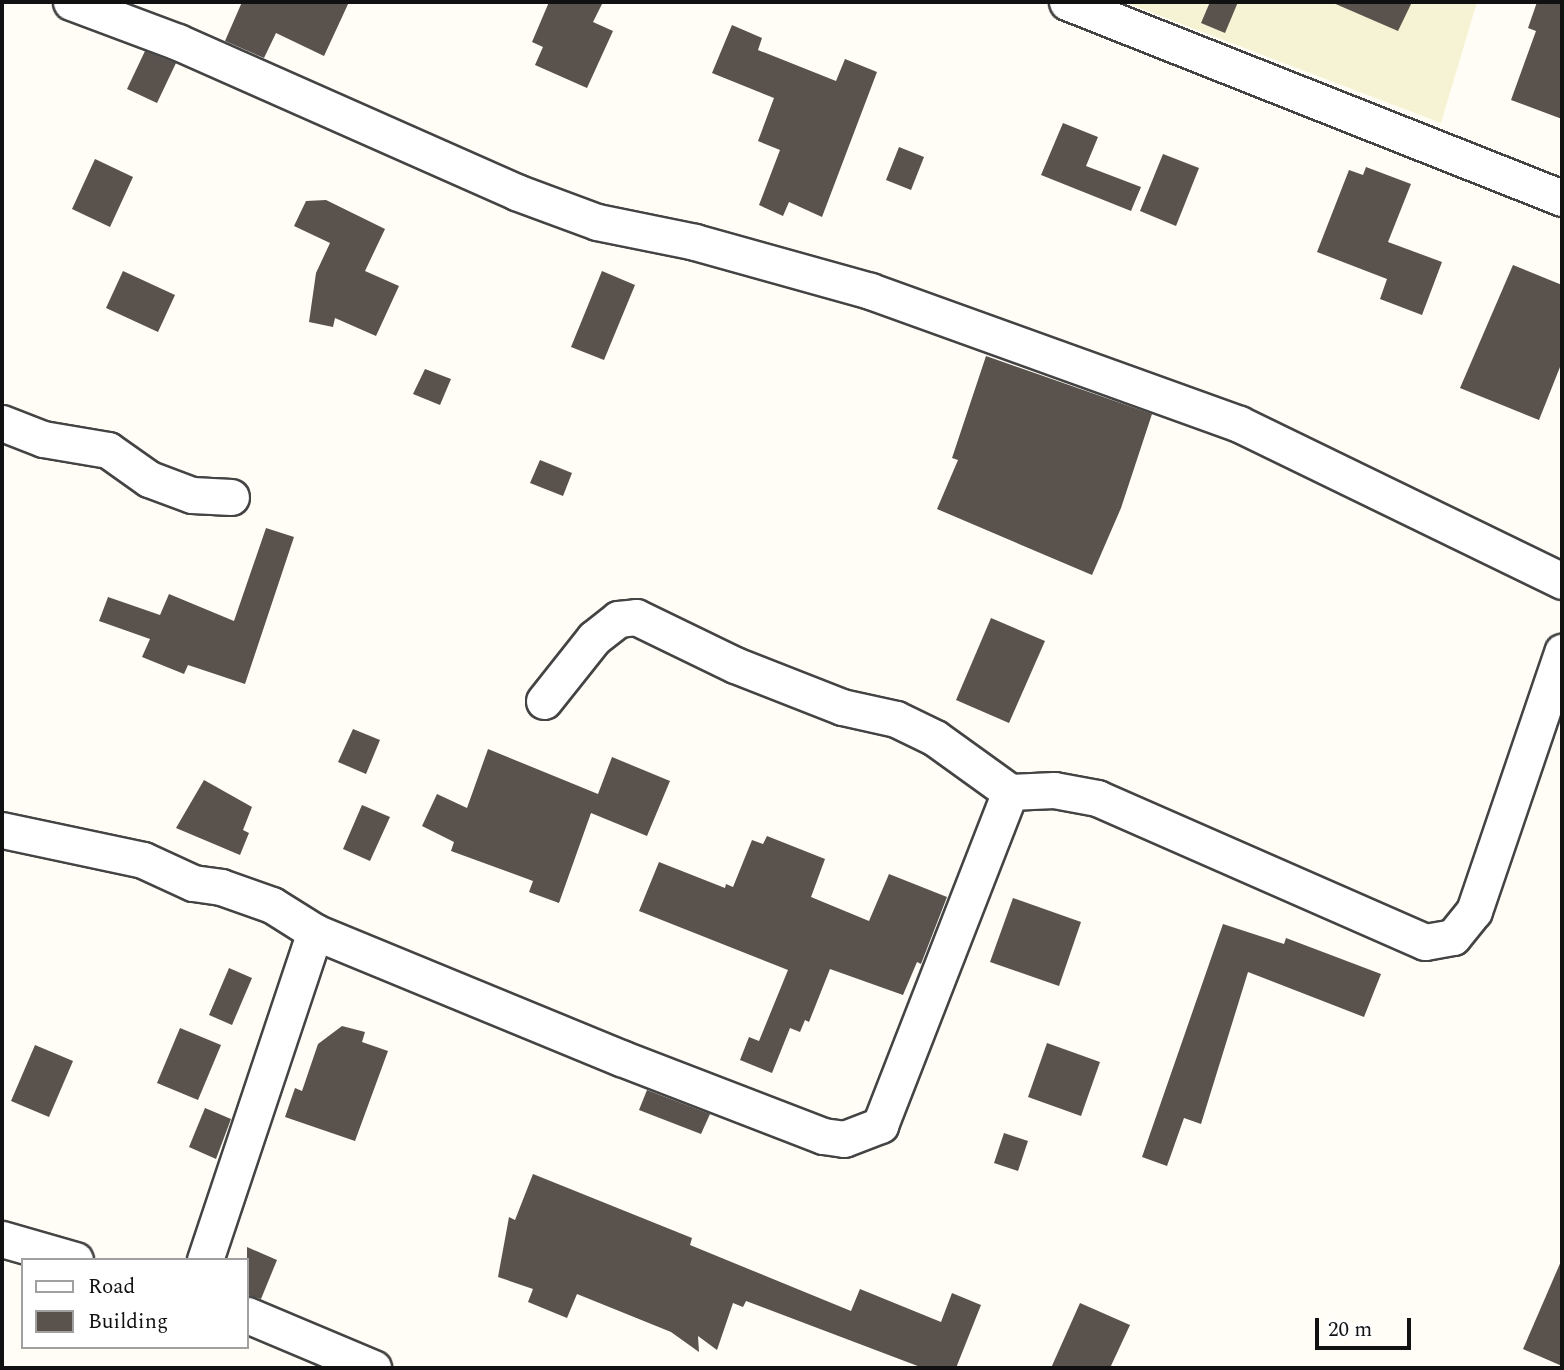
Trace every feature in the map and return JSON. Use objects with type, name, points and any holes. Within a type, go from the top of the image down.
[{"type":"street","points":[[71,2],[178,43],[516,192],[597,222],[695,242],[870,291],[1240,424],[1562,581]]},
{"type":"street","points":[[1067,2],[1562,198]]},
{"type":"street","points":[[2,423],[43,439],[108,450],[149,479],[192,495],[232,497]]},
{"type":"street","points":[[544,701],[594,638],[618,619],[636,617],[747,670],[842,707],[896,719],[935,738],[1010,792],[1054,790],[1097,798],[1425,942],[1453,937],[1474,911],[1562,652]]},
{"type":"street","points":[[2,830],[143,860],[193,883],[221,887],[272,905],[315,932],[621,1058],[823,1136],[844,1139],[880,1125],[1010,792]]},
{"type":"street","points":[[206,1258],[315,932]]},
{"type":"street","points":[[2,1239],[68,1258]]},
{"type":"street","points":[[248,1315],[373,1368]]},
{"type":"shaded area","points":[[1124,2],[1477,2],[1441,123]]},
{"type":"building","points":[[242,2],[349,2],[324,56],[276,33],[264,58],[225,41]]},
{"type":"building","points":[[549,2],[603,2],[593,22],[613,31],[587,88],[535,65],[543,47],[532,42]]},
{"type":"building","points":[[1210,2],[1238,2],[1225,33],[1201,23]]},
{"type":"building","points":[[1331,2],[1412,2],[1398,31]]},
{"type":"building","points":[[1537,2],[1562,2],[1562,119],[1511,100],[1536,31],[1528,28]]},
{"type":"building","points":[[732,25],[762,38],[758,50],[836,81],[845,59],[877,72],[822,217],[789,202],[783,216],[759,205],[780,150],[758,141],[774,98],[712,73]]},
{"type":"building","points":[[145,51],[176,63],[157,103],[127,89]]},
{"type":"building","points":[[1063,123],[1098,137],[1086,166],[1141,187],[1131,211],[1041,175]]},
{"type":"building","points":[[899,147],[924,157],[911,190],[886,180]]},
{"type":"building","points":[[1163,154],[1199,168],[1176,226],[1140,211]]},
{"type":"building","points":[[95,159],[133,177],[110,227],[72,209]]},
{"type":"building","points":[[1366,167],[1411,184],[1388,242],[1442,262],[1422,315],[1380,299],[1387,279],[1317,252],[1349,170],[1363,175]]},
{"type":"building","points":[[326,200],[385,229],[365,271],[399,286],[376,336],[335,318],[333,327],[309,322],[316,273],[330,243],[294,226],[306,201]]},
{"type":"building","points":[[1513,265],[1562,285],[1562,362],[1539,420],[1460,388]]},
{"type":"building","points":[[123,271],[175,295],[158,332],[106,308]]},
{"type":"building","points":[[602,271],[635,285],[604,360],[571,347]]},
{"type":"building","points":[[986,356],[1152,414],[1121,508],[1092,575],[937,509],[958,460],[952,458]]},
{"type":"building","points":[[425,369],[451,379],[440,405],[413,394]]},
{"type":"building","points":[[540,460],[572,473],[563,496],[530,483]]},
{"type":"building","points":[[266,528],[294,537],[245,684],[188,665],[184,674],[142,657],[150,639],[99,621],[108,597],[160,615],[169,594],[234,621]]},
{"type":"building","points":[[991,618],[1045,641],[1009,723],[956,700]]},
{"type":"building","points":[[353,729],[380,740],[366,774],[338,762]]},
{"type":"building","points":[[488,749],[598,794],[612,757],[670,781],[647,836],[591,813],[559,903],[529,892],[533,881],[451,851],[454,842],[422,826],[437,794],[467,808]]},
{"type":"building","points":[[204,780],[252,807],[243,830],[249,833],[240,855],[176,828]]},
{"type":"building","points":[[362,805],[390,817],[370,861],[343,849]]},
{"type":"building","points":[[767,836],[825,859],[811,897],[869,921],[889,874],[947,897],[921,964],[917,962],[903,995],[830,969],[809,1022],[805,1020],[800,1032],[790,1028],[772,1073],[740,1060],[749,1037],[759,1041],[788,970],[639,911],[659,862],[725,888],[726,884],[733,887],[752,840],[763,844]]},
{"type":"building","points":[[1013,898],[1081,922],[1059,986],[990,962]]},
{"type":"building","points":[[1223,924],[1284,944],[1286,938],[1381,974],[1364,1017],[1248,972],[1201,1124],[1184,1118],[1167,1166],[1142,1157]]},
{"type":"building","points":[[229,968],[252,978],[232,1025],[209,1015]]},
{"type":"building","points":[[342,1026],[365,1032],[362,1042],[388,1051],[355,1141],[285,1117],[295,1088],[302,1091],[318,1044]]},
{"type":"building","points":[[180,1028],[221,1045],[198,1100],[157,1083]]},
{"type":"building","points":[[1047,1043],[1100,1062],[1081,1116],[1028,1097]]},
{"type":"building","points":[[35,1045],[73,1061],[49,1117],[11,1101]]},
{"type":"building","points":[[647,1090],[710,1114],[701,1134],[639,1110]]},
{"type":"building","points":[[205,1108],[231,1119],[216,1159],[189,1147]]},
{"type":"building","points":[[1004,1133],[1028,1141],[1018,1171],[994,1163]]},
{"type":"building","points":[[533,1174],[692,1238],[690,1245],[851,1311],[860,1289],[941,1322],[952,1293],[981,1305],[956,1368],[923,1368],[746,1301],[743,1307],[733,1303],[717,1350],[698,1336],[699,1352],[671,1332],[577,1294],[567,1318],[528,1302],[533,1289],[498,1277],[509,1217],[515,1220]]},
{"type":"building","points":[[247,1247],[277,1260],[261,1299],[248,1295]]},
{"type":"building","points":[[1562,1259],[1562,1366],[1523,1349]]},
{"type":"building","points":[[1080,1303],[1130,1325],[1110,1368],[1051,1368]]}]
